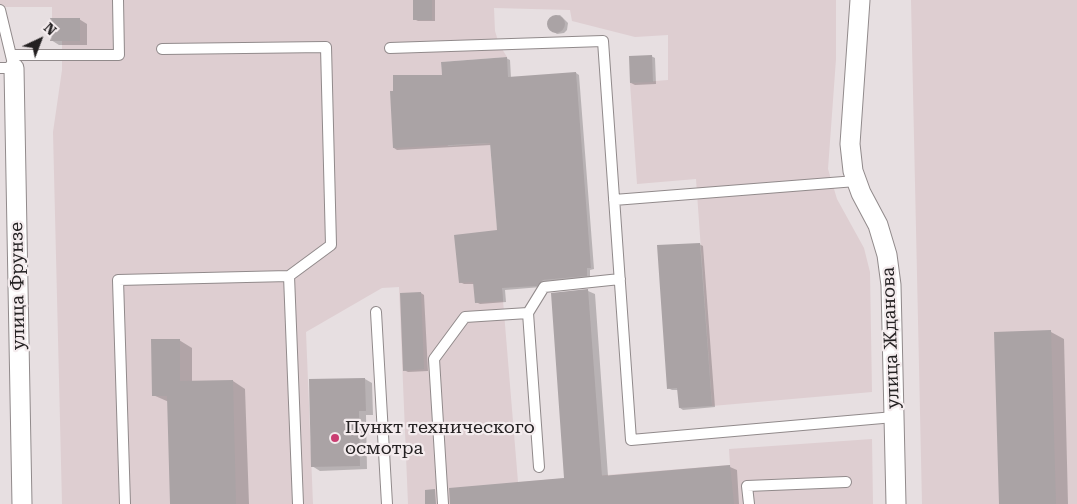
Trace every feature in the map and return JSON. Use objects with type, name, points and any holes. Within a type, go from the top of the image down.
[{"type":"street","name":"улица Жданова","points":[[860,0],[850,144],[856,182],[878,225],[887,255],[891,285],[896,504]]},
{"type":"street","name":"улица Фрунзе","points":[[8,64],[22,504]]},
{"type":"lane","points":[[0,10],[8,64],[119,55],[118,0]]},
{"type":"lane","points":[[390,48],[603,40],[631,440],[894,417]]},
{"type":"lane","points":[[125,504],[118,280],[289,276],[331,245],[326,47],[162,49]]},
{"type":"lane","points":[[614,200],[856,182]]},
{"type":"lane","points":[[289,276],[298,504]]},
{"type":"lane","points":[[539,467],[528,313],[544,287],[620,279]]},
{"type":"lane","points":[[376,312],[387,504]]},
{"type":"lane","points":[[443,504],[434,359],[465,317],[528,313]]},
{"type":"lane","points":[[749,504],[747,486],[846,482]]},
{"type":"shaded area","points":[[0,0],[836,0],[836,59],[828,169],[837,199],[864,248],[870,272],[872,392],[712,406],[696,179],[637,184],[630,83],[668,80],[668,35],[635,37],[572,21],[570,10],[494,8],[495,31],[499,44],[507,57],[441,62],[448,146],[490,143],[518,482],[730,465],[729,449],[872,439],[873,504],[408,504],[399,287],[382,288],[306,332],[313,504],[62,504],[53,132],[62,70],[62,41],[50,41],[52,7],[0,7]]},
{"type":"shaded area","points":[[911,0],[1077,0],[1077,504],[922,504]]},
{"type":"building","points":[[413,0],[432,0],[432,20],[413,20]]},
{"type":"building","points":[[552,15],[560,15],[565,20],[563,31],[552,33],[547,28],[547,20]]},
{"type":"building","points":[[50,18],[80,18],[80,41],[50,41]]},
{"type":"building","points":[[652,55],[653,82],[630,83],[629,56]]},
{"type":"building","points":[[507,57],[508,77],[576,72],[591,268],[587,268],[587,276],[543,280],[537,286],[502,288],[503,301],[475,303],[473,282],[459,283],[454,235],[497,230],[490,143],[393,148],[390,91],[393,91],[393,75],[442,75],[441,62]]},
{"type":"building","points":[[700,243],[712,406],[679,408],[677,388],[667,389],[657,245]]},
{"type":"building","points":[[588,289],[602,476],[730,465],[734,504],[450,504],[449,488],[564,478],[551,293]]},
{"type":"building","points":[[421,292],[424,369],[403,371],[400,293]]},
{"type":"building","points":[[1051,330],[1056,504],[999,504],[994,332]]},
{"type":"building","points":[[151,339],[180,339],[180,381],[233,380],[236,504],[170,504],[167,396],[152,396]]},
{"type":"building","name":"Пункт технического осмотра","points":[[365,378],[366,411],[359,411],[360,466],[311,467],[309,379]]},
{"type":"building","points":[[435,489],[436,504],[425,504],[425,490]]},
{"type":"place","name":"Пункт технического осмотра","points":[[335,438]]}]
